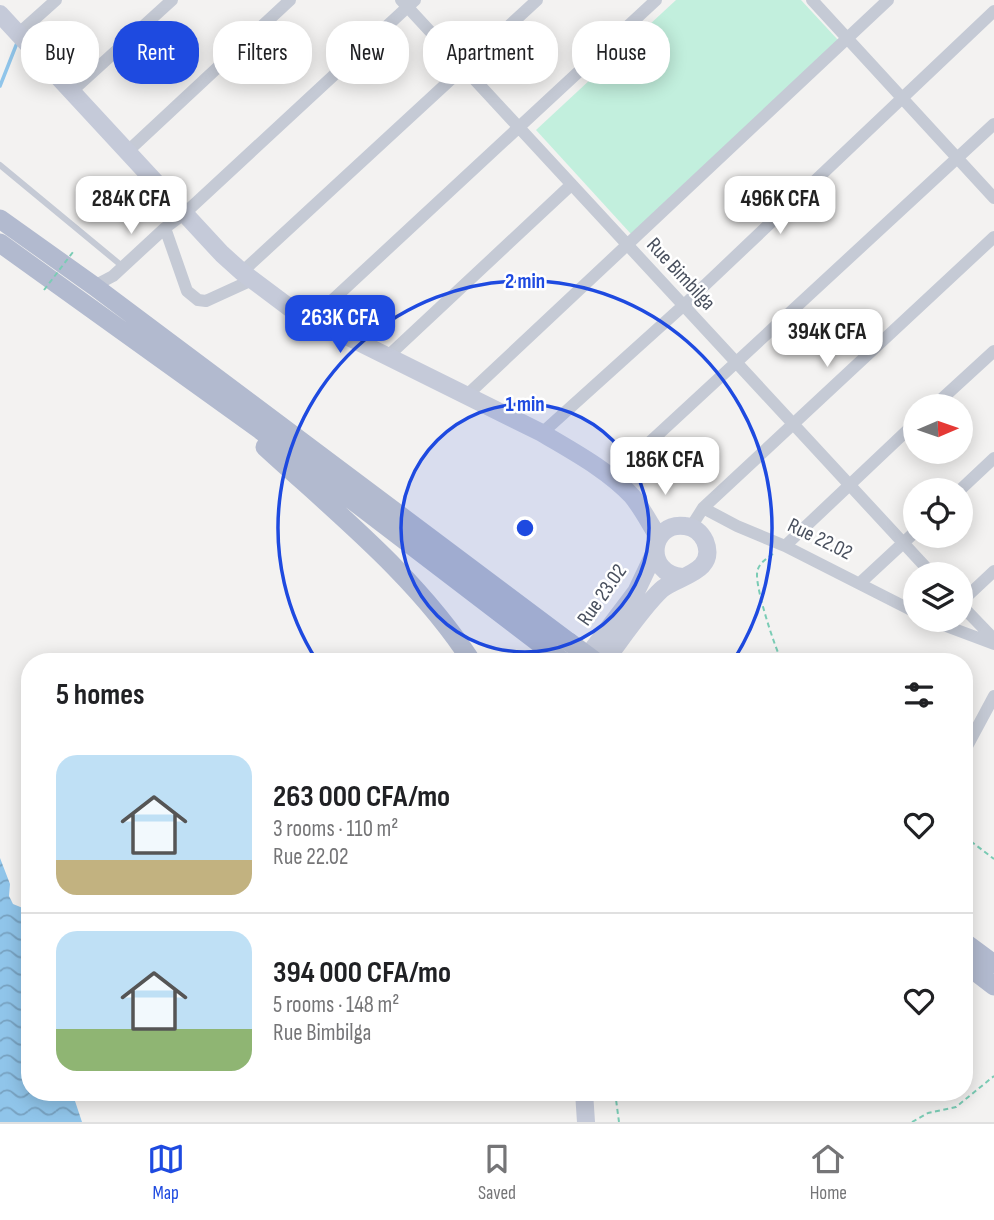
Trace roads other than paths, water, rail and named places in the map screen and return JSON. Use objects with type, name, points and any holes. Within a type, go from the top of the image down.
[{"type":"main road","points":[[5,221],[94,286],[564,653]]},
{"type":"main road","points":[[0,243],[564,653]]},
{"type":"main road","points":[[189,378],[404,575],[454,632],[467,653]]},
{"type":"main road","points":[[973,954],[991,977]]},
{"type":"main road","points":[[973,969],[991,977]]},
{"type":"street","points":[[18,34],[56,0]]},
{"type":"street","points":[[72,91],[172,0]]},
{"type":"street","points":[[128,151],[290,0]]},
{"type":"street","points":[[515,21],[537,0]]},
{"type":"street","points":[[312,319],[656,0]]},
{"type":"street","points":[[812,0],[994,198]]},
{"type":"street","points":[[466,396],[888,0]]},
{"type":"street","points":[[94,286],[113,276],[185,213],[408,2]]},
{"type":"street","name":"Rue Bimbilga","points":[[408,2],[424,21]]},
{"type":"street","points":[[0,15],[247,276],[290,307],[312,319],[542,433],[684,305],[994,11]]},
{"type":"street","points":[[165,228],[187,292],[206,301],[247,276],[448,84]]},
{"type":"street","name":"Rue Bimbilga","points":[[478,84],[903,543]]},
{"type":"street","points":[[611,478],[994,124]]},
{"type":"street","points":[[387,357],[571,185]]},
{"type":"street","points":[[670,536],[703,509],[994,237]]},
{"type":"street","points":[[947,394],[994,351]]},
{"type":"street","name":"Rue 23.02","points":[[542,433],[611,478],[670,536],[704,538],[706,556],[698,571],[661,590],[611,653]]},
{"type":"street","points":[[785,546],[903,434]]},
{"type":"street","points":[[973,478],[994,458]]},
{"type":"street","name":"Rue 22.02","points":[[703,509],[785,546],[903,606]]},
{"type":"street","name":"Rue 23.02","points":[[670,536],[657,560],[666,572],[682,577]]},
{"type":"street","name":"Rue 23.02","points":[[590,653],[636,592],[670,536]]},
{"type":"street","points":[[860,583],[903,543]]},
{"type":"street","name":"Rue Bimbilga","points":[[908,548],[921,562]]},
{"type":"street","points":[[973,592],[994,571]]},
{"type":"street","points":[[973,617],[994,641]]},
{"type":"street","points":[[968,632],[994,641]]},
{"type":"street","points":[[973,735],[994,696]]},
{"type":"street","points":[[585,1101],[586,1122]]},
{"type":"lane","points":[[0,165],[122,266]]},
{"type":"water","points":[[0,858],[10,884],[9,896],[13,904],[21,907],[21,1101],[75,1101],[82,1122],[0,1122]]},
{"type":"waterway","points":[[0,86],[17,43]]}]
